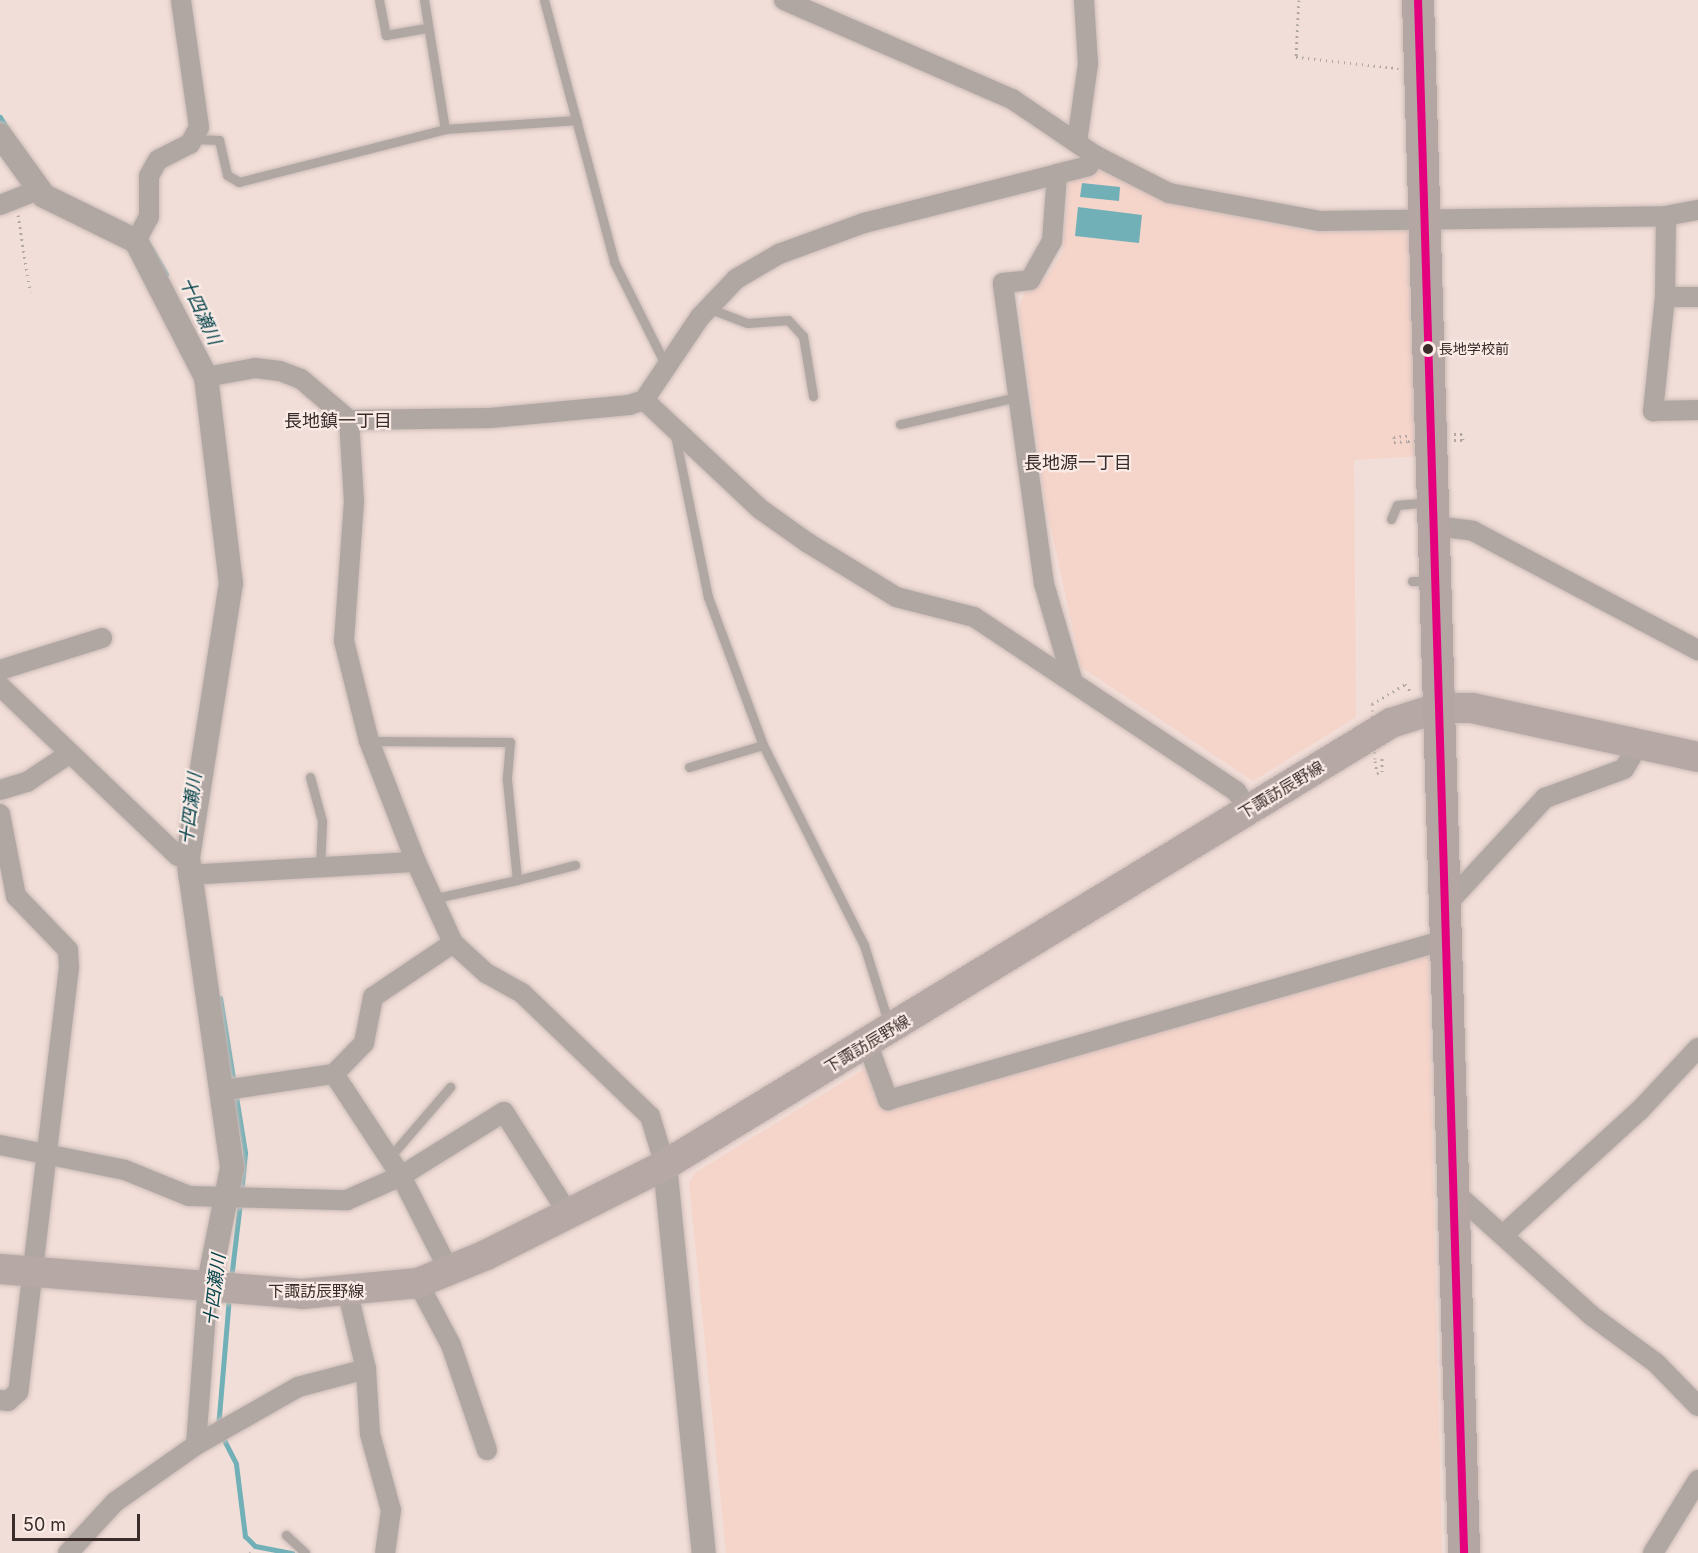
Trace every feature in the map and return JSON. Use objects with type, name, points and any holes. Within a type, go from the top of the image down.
[{"type":"highway","points":[[1418,0],[1427,217],[1434,514],[1424,581],[1438,708],[1464,1553]]},
{"type":"main road","name":"下諏訪辰野線","points":[[15,1270],[208,1287],[348,1294],[417,1283],[450,1272],[569,1215],[665,1165],[880,1037],[1391,723],[1438,708],[1472,708],[1698,757]]},
{"type":"street","points":[[136,241],[149,217],[149,176],[158,160],[193,139],[199,127],[181,0]]},
{"type":"street","points":[[784,0],[1012,99],[1096,156],[1169,193],[1279,217],[1666,216],[1698,210]]},
{"type":"street","points":[[1077,142],[1088,63],[1084,0]]},
{"type":"street","points":[[0,135],[38,190],[136,241],[206,377],[231,583],[188,866],[225,1090],[232,1168],[208,1287],[196,1445]]},
{"type":"street","points":[[206,377],[255,368],[280,371],[301,379],[349,420],[490,418],[644,400],[708,308],[736,279],[779,254],[864,223],[1088,166],[1096,156]]},
{"type":"street","points":[[1057,174],[1052,241],[1030,280],[1003,283],[1016,397],[1044,584],[1072,679]]},
{"type":"street","points":[[8,202],[38,190]]},
{"type":"street","points":[[1666,216],[1665,297],[1653,411],[1698,410]]},
{"type":"street","points":[[1665,297],[1698,297]]},
{"type":"street","points":[[644,400],[675,435],[760,509],[807,543],[896,597],[974,616],[1072,679],[1236,791],[1249,810]]},
{"type":"street","points":[[349,420],[354,501],[345,641],[369,741],[432,899],[453,943],[486,973],[522,993],[650,1116],[665,1165],[704,1553]]},
{"type":"street","points":[[1434,514],[1473,531],[1698,650]]},
{"type":"street","points":[[0,670],[102,638]]},
{"type":"street","points":[[0,686],[188,866],[320,868],[416,862]]},
{"type":"street","points":[[1444,907],[1545,798],[1624,769],[1639,744]]},
{"type":"street","points":[[0,790],[27,782],[69,754]]},
{"type":"street","points":[[0,814],[16,896],[68,950],[42,1155],[15,1270],[18,1392],[8,1401],[0,1400]]},
{"type":"street","points":[[880,1037],[888,1100],[1445,940]]},
{"type":"street","points":[[225,1090],[334,1074],[364,1043],[373,997],[453,943]]},
{"type":"street","points":[[1503,1235],[1640,1110],[1698,1048]]},
{"type":"street","points":[[334,1074],[401,1176],[450,1272]]},
{"type":"street","points":[[0,1145],[125,1170],[189,1196],[347,1200],[401,1176],[504,1112],[569,1215]]},
{"type":"street","points":[[1452,1190],[1592,1316],[1656,1363],[1698,1406]]},
{"type":"street","points":[[417,1283],[452,1345],[487,1450]]},
{"type":"street","points":[[348,1294],[366,1370],[370,1434],[391,1510],[385,1553]]},
{"type":"street","points":[[68,1553],[115,1502],[196,1445],[298,1387],[366,1370]]},
{"type":"street","points":[[1653,1553],[1698,1480]]},
{"type":"lane","points":[[379,0],[386,35],[426,28]]},
{"type":"lane","points":[[423,0],[445,129]]},
{"type":"lane","points":[[544,0],[614,262],[634,311],[667,368]]},
{"type":"lane","points":[[193,139],[219,140],[227,175],[239,182],[445,129],[577,120]]},
{"type":"lane","points":[[708,308],[747,323],[788,320],[803,336],[813,396]]},
{"type":"lane","points":[[900,424],[1016,397]]},
{"type":"lane","points":[[675,435],[708,597],[762,745],[864,945],[880,1037]]},
{"type":"lane","points":[[1391,519],[1397,505],[1434,514]]},
{"type":"lane","points":[[369,741],[510,742],[507,780],[517,880]]},
{"type":"lane","points":[[689,767],[762,745]]},
{"type":"lane","points":[[310,777],[322,821],[320,868]]},
{"type":"lane","points":[[432,899],[575,865]]},
{"type":"lane","points":[[389,1158],[450,1087]]},
{"type":"lane","points":[[286,1535],[305,1553]]},
{"type":"path","points":[[1299,0],[1296,57],[1365,68],[1421,68]]},
{"type":"path","points":[[8,202],[30,292]]},
{"type":"path","points":[[1462,434],[1463,440]]},
{"type":"path","points":[[1415,436],[1394,437],[1394,441],[1448,440]]},
{"type":"path","points":[[1383,755],[1382,772],[1377,773],[1372,704],[1405,684],[1411,692]]},
{"type":"shaded area","points":[[1110,167],[1161,200],[1317,233],[1413,230],[1423,456],[1354,460],[1356,717],[1253,781],[1081,667],[1045,501],[1019,307],[1026,289],[1047,277],[1063,252],[1069,178]]},
{"type":"shaded area","points":[[1428,950],[1442,1553],[726,1553],[689,1183],[695,1173],[869,1066],[883,1108]]},
{"type":"water","points":[[1082,183],[1120,187],[1119,201],[1080,197]]},
{"type":"water","points":[[1078,207],[1142,215],[1139,243],[1075,236]]},
{"type":"waterway","name":"十四瀬川","points":[[0,117],[8,130]]},
{"type":"waterway","name":"十四瀬川","points":[[148,243],[166,274]]},
{"type":"waterway","name":"十四瀬川","points":[[220,998],[245,1153],[241,1193]]},
{"type":"waterway","name":"十四瀬川","points":[[231,1279],[240,1202]]},
{"type":"waterway","name":"十四瀬川","points":[[218,1428],[229,1298]]},
{"type":"waterway","name":"十四瀬川","points":[[222,1436],[236,1464],[245,1536],[255,1546],[292,1553]]},
{"type":"transit line","points":[[1418,0],[1464,1553]]},
{"type":"place","name":"長地学校前","points":[[1428,349]]},
{"type":"district","name":"長地鎮一丁目","points":[[338,421]]},
{"type":"district","name":"長地源一丁目","points":[[1078,463]]}]
